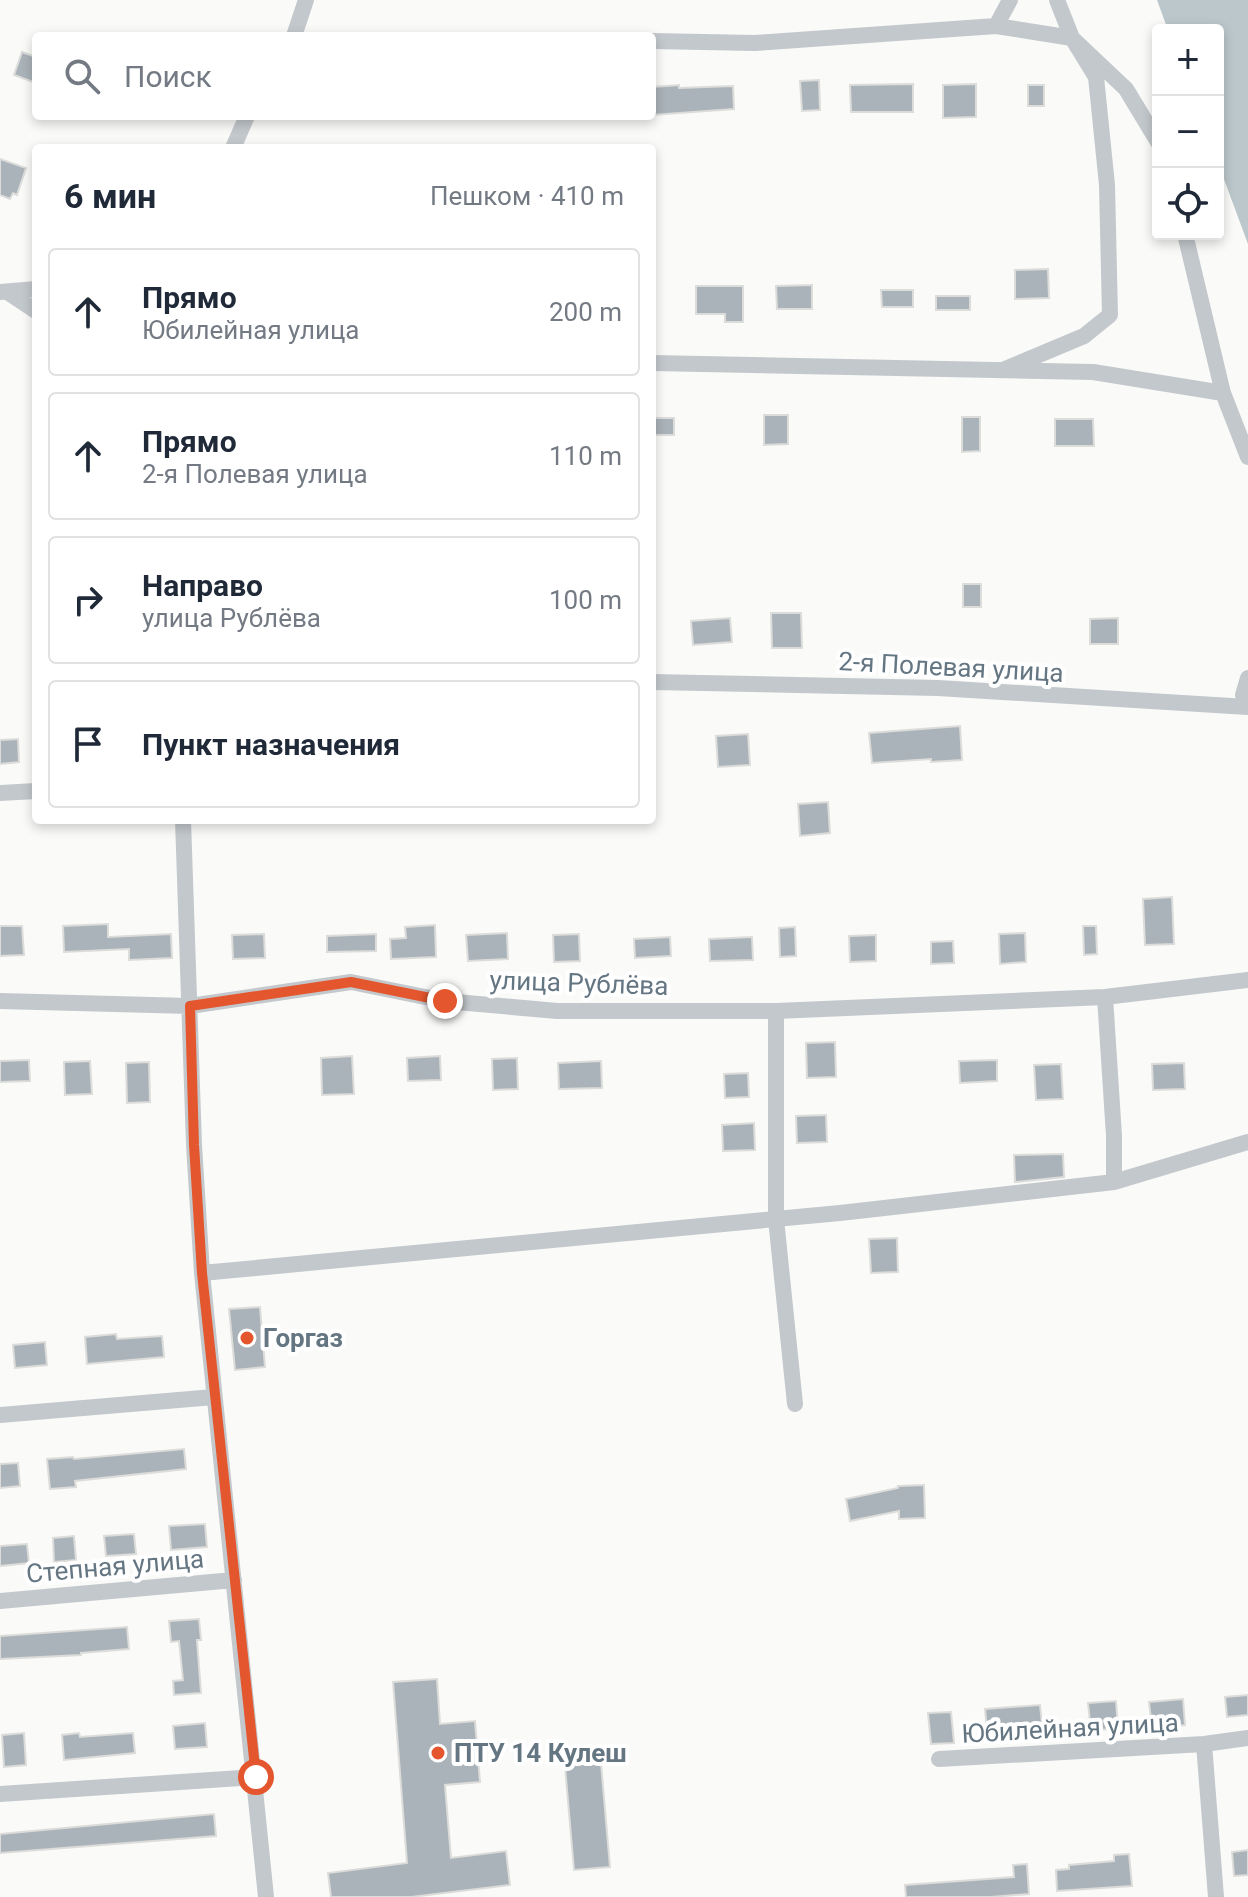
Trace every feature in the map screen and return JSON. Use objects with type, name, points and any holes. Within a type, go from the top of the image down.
[{"type":"street","points":[[295,32],[306,0]]},
{"type":"street","points":[[996,26],[1010,0]]},
{"type":"street","points":[[1003,370],[1084,336],[1110,315],[1107,185],[1096,77],[1072,38],[1057,0]]},
{"type":"street","points":[[656,41],[755,43],[996,26],[1072,38],[1126,89],[1152,132]]},
{"type":"street","points":[[235,144],[245,120]]},
{"type":"street","points":[[1186,240],[1223,393],[1248,457]]},
{"type":"street","points":[[4,292],[32,289]]},
{"type":"street","points":[[4,292],[32,309]]},
{"type":"street","points":[[656,363],[1093,372],[1223,393]]},
{"type":"street","points":[[1248,678],[1243,695],[1248,706]]},
{"type":"street","name":"2-я Полевая улица","points":[[656,682],[938,688],[1248,706]]},
{"type":"street","points":[[0,793],[32,791]]},
{"type":"street","points":[[183,824],[194,1145],[202,1273],[266,1897]]},
{"type":"street","name":"улица Рублёва","points":[[0,1001],[190,1006],[351,982],[445,1001],[557,1011],[776,1011],[1105,997],[1248,980]]},
{"type":"street","points":[[1105,997],[1114,1182]]},
{"type":"street","points":[[776,1011],[776,1219],[795,1404]]},
{"type":"street","points":[[202,1273],[776,1219],[1114,1182],[1248,1142]]},
{"type":"street","points":[[0,1415],[214,1397]]},
{"type":"street","name":"Степная улица","points":[[0,1601],[234,1580]]},
{"type":"street","name":"Юбилейная улица","points":[[939,1759],[1204,1744],[1248,1738]]},
{"type":"street","name":"Юбилейная улица","points":[[1204,1744],[1216,1897]]},
{"type":"street","points":[[0,1794],[256,1777]]},
{"type":"shaded area","points":[[1157,0],[1248,0],[1248,244],[1224,179],[1224,24],[1166,24]]},
{"type":"building","points":[[22,52],[32,56],[32,82],[14,75]]},
{"type":"building","points":[[819,80],[820,110],[802,111],[800,81]]},
{"type":"building","points":[[913,84],[913,112],[851,112],[850,85]]},
{"type":"building","points":[[976,84],[976,117],[943,118],[943,85]]},
{"type":"building","points":[[1028,85],[1044,85],[1044,106],[1028,106]]},
{"type":"building","points":[[733,86],[734,109],[656,115],[656,87]]},
{"type":"building","points":[[0,159],[26,168],[17,195],[13,193],[10,199],[0,195]]},
{"type":"building","points":[[1048,269],[1049,298],[1015,299],[1015,270]]},
{"type":"building","points":[[812,285],[812,309],[777,309],[776,286]]},
{"type":"building","points":[[696,286],[743,286],[743,322],[725,322],[725,314],[696,314]]},
{"type":"building","points":[[881,290],[913,290],[913,307],[882,307]]},
{"type":"building","points":[[936,296],[970,296],[970,310],[936,310]]},
{"type":"building","points":[[764,415],[788,415],[788,444],[764,445]]},
{"type":"building","points":[[962,417],[980,417],[980,451],[962,452]]},
{"type":"building","points":[[656,418],[674,418],[674,435],[656,435]]},
{"type":"building","points":[[1055,419],[1093,419],[1094,446],[1055,446]]},
{"type":"building","points":[[963,584],[981,584],[981,607],[963,607]]},
{"type":"building","points":[[771,613],[801,613],[802,648],[772,648]]},
{"type":"building","points":[[730,618],[732,642],[693,645],[691,621]]},
{"type":"building","points":[[1118,618],[1118,644],[1090,644],[1090,619]]},
{"type":"building","points":[[960,726],[962,760],[872,763],[869,733]]},
{"type":"building","points":[[748,734],[750,765],[718,767],[716,736]]},
{"type":"building","points":[[18,739],[19,762],[0,764],[0,740]]},
{"type":"building","points":[[828,802],[830,833],[800,836],[798,804]]},
{"type":"building","points":[[1172,897],[1174,944],[1145,945],[1143,899]]},
{"type":"building","points":[[108,924],[108,937],[171,934],[172,958],[129,960],[129,949],[64,952],[63,926]]},
{"type":"building","points":[[435,925],[436,957],[391,959],[390,939],[406,938],[405,927]]},
{"type":"building","points":[[0,926],[22,926],[24,955],[0,956]]},
{"type":"building","points":[[1083,926],[1096,926],[1097,954],[1084,955]]},
{"type":"building","points":[[795,927],[796,956],[780,957],[779,928]]},
{"type":"building","points":[[507,933],[508,959],[468,961],[466,935]]},
{"type":"building","points":[[1025,933],[1026,962],[1000,964],[999,934]]},
{"type":"building","points":[[264,934],[265,958],[233,959],[232,935]]},
{"type":"building","points":[[376,934],[376,951],[327,952],[327,936]]},
{"type":"building","points":[[579,934],[580,961],[554,962],[553,935]]},
{"type":"building","points":[[876,935],[876,961],[850,962],[849,936]]},
{"type":"building","points":[[670,937],[671,956],[635,958],[634,939]]},
{"type":"building","points":[[752,937],[753,960],[710,961],[709,939]]},
{"type":"building","points":[[953,941],[954,963],[931,964],[931,942]]},
{"type":"building","points":[[835,1042],[836,1077],[807,1078],[806,1043]]},
{"type":"building","points":[[352,1056],[354,1094],[322,1095],[321,1058]]},
{"type":"building","points":[[440,1056],[441,1080],[408,1081],[407,1058]]},
{"type":"building","points":[[517,1058],[518,1089],[493,1090],[492,1059]]},
{"type":"building","points":[[29,1060],[30,1081],[0,1082],[0,1061]]},
{"type":"building","points":[[997,1060],[997,1081],[960,1083],[959,1061]]},
{"type":"building","points":[[90,1061],[92,1094],[65,1095],[64,1062]]},
{"type":"building","points":[[601,1061],[602,1088],[559,1089],[558,1063]]},
{"type":"building","points":[[149,1062],[150,1102],[127,1103],[126,1063]]},
{"type":"building","points":[[1184,1063],[1185,1089],[1153,1090],[1152,1064]]},
{"type":"building","points":[[1061,1064],[1063,1099],[1036,1100],[1034,1065]]},
{"type":"building","points":[[748,1073],[749,1097],[725,1098],[724,1074]]},
{"type":"building","points":[[826,1115],[827,1142],[797,1143],[796,1116]]},
{"type":"building","points":[[754,1123],[755,1150],[723,1151],[722,1125]]},
{"type":"building","points":[[1063,1154],[1064,1177],[1015,1182],[1014,1155]]},
{"type":"building","points":[[897,1238],[898,1272],[871,1273],[869,1239]]},
{"type":"building","name":"Горгаз","points":[[260,1307],[265,1367],[235,1370],[229,1309]]},
{"type":"building","points":[[116,1334],[117,1339],[162,1336],[164,1357],[87,1364],[85,1337]]},
{"type":"building","points":[[45,1342],[47,1365],[15,1368],[13,1345]]},
{"type":"building","points":[[184,1449],[186,1469],[75,1481],[76,1487],[50,1489],[47,1459]]},
{"type":"building","points":[[18,1463],[20,1486],[0,1488],[0,1464]]},
{"type":"building","points":[[924,1485],[925,1518],[899,1519],[899,1511],[850,1521],[846,1499],[898,1486]]},
{"type":"building","points":[[205,1524],[207,1547],[171,1550],[169,1526]]},
{"type":"building","points":[[134,1534],[136,1554],[106,1556],[104,1536]]},
{"type":"building","points":[[74,1536],[76,1560],[54,1562],[53,1538]]},
{"type":"building","points":[[27,1544],[29,1563],[0,1566],[0,1546]]},
{"type":"building","points":[[199,1619],[201,1640],[197,1640],[201,1693],[174,1695],[173,1681],[183,1680],[179,1641],[171,1642],[169,1621]]},
{"type":"building","points":[[127,1627],[129,1649],[0,1659],[0,1636]]},
{"type":"building","points":[[437,1679],[440,1724],[475,1721],[480,1782],[445,1785],[451,1858],[506,1851],[510,1885],[411,1897],[331,1897],[328,1873],[407,1863],[393,1682]]},
{"type":"building","points":[[1248,1695],[1248,1715],[1227,1717],[1225,1697]]},
{"type":"building","points":[[1183,1699],[1185,1725],[1152,1728],[1149,1702]]},
{"type":"building","points":[[1116,1701],[1118,1728],[1091,1731],[1088,1703]]},
{"type":"building","points":[[1040,1705],[1042,1724],[1036,1724],[1037,1734],[988,1740],[985,1709]]},
{"type":"building","points":[[951,1712],[954,1743],[931,1744],[928,1713]]},
{"type":"building","points":[[205,1723],[207,1747],[175,1749],[173,1726]]},
{"type":"building","points":[[24,1733],[26,1765],[4,1767],[2,1735]]},
{"type":"building","points":[[79,1733],[80,1737],[133,1733],[135,1753],[64,1760],[62,1735]]},
{"type":"building","points":[[600,1752],[610,1867],[574,1870],[564,1755]]},
{"type":"building","points":[[214,1814],[216,1836],[0,1853],[0,1834]]},
{"type":"building","points":[[1248,1850],[1248,1875],[1234,1876],[1232,1852]]},
{"type":"building","points":[[1129,1854],[1132,1886],[1057,1891],[1056,1870],[1069,1869],[1069,1865],[1114,1861],[1114,1855]]},
{"type":"building","points":[[1027,1864],[1029,1894],[906,1897],[905,1885],[1014,1877],[1013,1865]]},
{"type":"place","name":"Горгаз","points":[[247,1338]]},
{"type":"place","name":"ПТУ 14 Кулеш","points":[[438,1753]]},
{"type":"route","points":[[256,1777],[202,1273],[190,1006],[351,982],[445,1001]]}]
